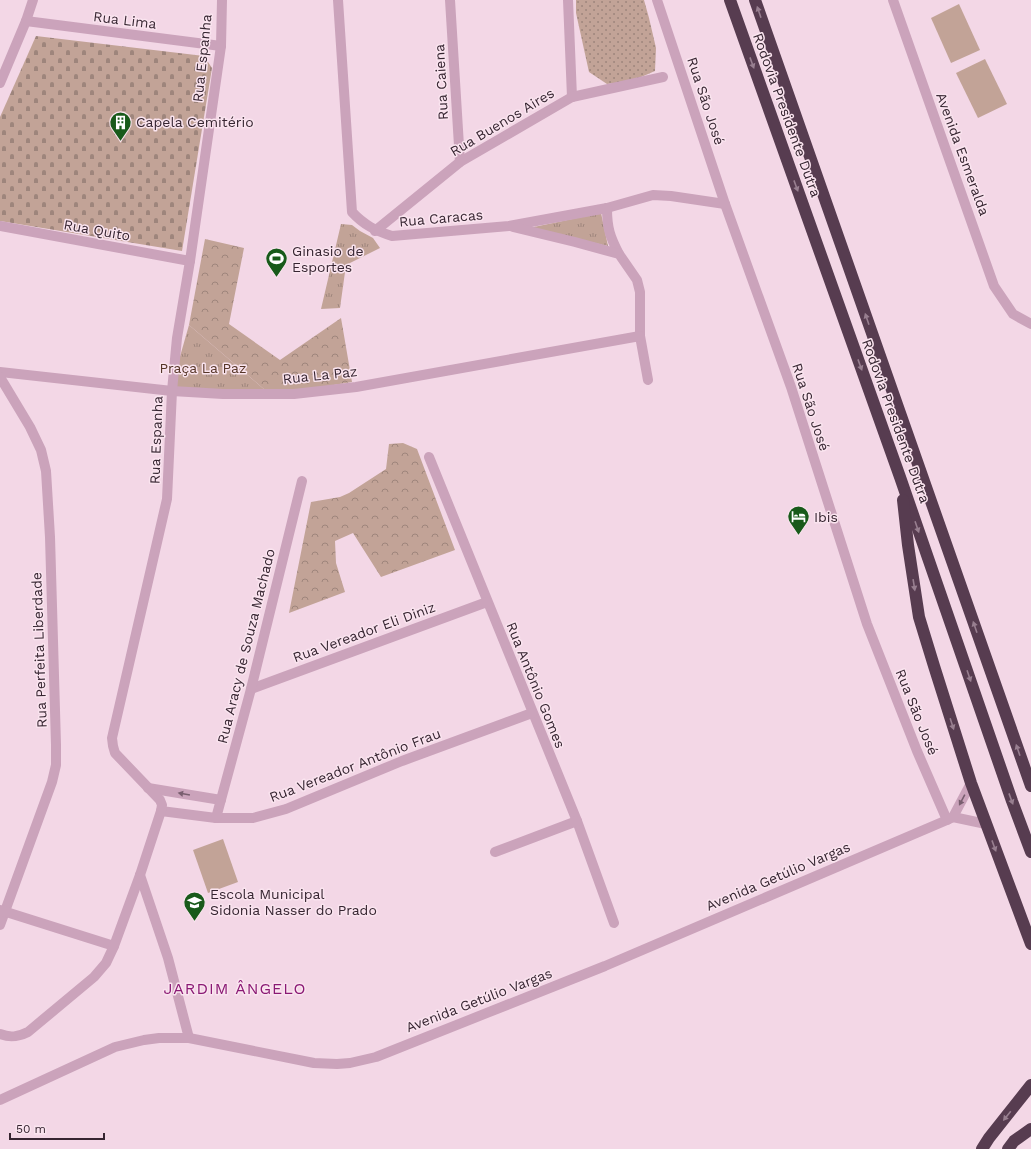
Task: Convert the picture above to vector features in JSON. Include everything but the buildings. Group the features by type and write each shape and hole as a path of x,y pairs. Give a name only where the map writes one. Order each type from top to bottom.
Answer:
{"highway":[{"name":"Rodovia Presidente Dutra","path":"730,0 900,477 1031,852"},
{"name":"Rodovia Presidente Dutra","path":"754,0 1031,786"},
{"path":"900,477 908,545 919,617 971,783 1031,944"},
{"path":"982,1149 1031,1085"},
{"path":"1008,1149 1014,1141 1031,1129"}],"street":[{"path":"0,83 26,21 32,0"},
{"name":"Rua Espanha","path":"161,811 162,805 160,800 115,753 112,738 168,499 172,391 177,338 190,261 220,46 222,0"},
{"name":"Rua Caracas","path":"338,0 352,212 361,221 375,231 392,236 510,226 607,208 653,195 671,196 725,204"},
{"name":"Rua Caiena","path":"450,0 460,162"},
{"path":"568,0 572,97"},
{"name":"Rua São José","path":"657,0 725,204 791,387 867,624 917,751 950,818"},
{"name":"Avenida Esmeralda","path":"893,0 994,286 1013,314 1031,324"},
{"name":"Rua Lima","path":"26,21 220,46"},
{"name":"Rua Buenos Aires","path":"375,231 460,162 572,97 663,77"},
{"path":"607,208 607,224 610,235 619,254 637,280 640,292 640,336 648,380"},
{"name":"Rua Quito","path":"0,226 190,261"},
{"path":"510,226 619,254"},
{"name":"Rua La Paz","path":"0,372 172,391 223,394 294,394 363,385 640,336"},
{"name":"Rua Perfeita Liberdade","path":"0,377 30,427 41,450 46,470 50,537 56,745 56,765 52,782 2,911 0,925"},
{"name":"Rua Antônio Gomes","path":"429,457 577,821 614,923"},
{"name":"Rua Aracy de Souza Machado","path":"216,818 251,689 302,481"},
{"name":"Rua Vereador Eli Diniz","path":"251,689 487,602"},
{"name":"Rua Vereador Antônio Frau","path":"161,811 216,818 253,818 286,809 402,761 532,713"},
{"path":"971,783 950,818 986,824"},
{"path":"148,788 221,800"},
{"path":"0,1034 16,1037 28,1032 94,977 106,963 114,946 140,875 161,811"},
{"name":"Avenida Getúlio Vargas","path":"0,1100 115,1047 144,1040 189,1038 314,1064 337,1064 363,1060 605,966 950,818"},
{"path":"495,852 577,821"},
{"path":"140,875 168,958 189,1038"},
{"path":"2,911 114,946"}],"green space":[{"path":"576,0 644,0 656,48 655,71 632,81 607,84 589,72 576,13"},
{"path":"959,4 980,50 951,63 931,18"},
{"path":"36,36 204,56 212,68 182,251 0,221 0,117"},
{"path":"985,59 1007,104 978,118 956,73"},
{"path":"601,213 608,246 529,228"},
{"path":"341,224 352,225 373,238 380,248 346,265 340,308 321,309"},
{"path":"205,239 244,248 229,324 280,360 341,318 352,382 291,392 265,390 189,325"},
{"name":"Praça La Paz","path":"189,325 265,390 176,393 179,360"},
{"path":"403,443 417,449 455,550 381,577 353,533 335,541 336,563 345,592 289,613 311,502 340,497 349,493 386,469 389,444"},
{"path":"223,839 238,882 208,893 193,850"}],"place":[{"name":"Capela Cemitério","path":"120,142"},
{"name":"Ginasio de Esportes","path":"276,278"},
{"name":"Ibis","path":"799,536"},
{"name":"Escola Municipal Sidonia Nasser do Prado","path":"195,922"}],"district":[{"name":"JARDIM ÂNGELO","path":"235,988"}]}
